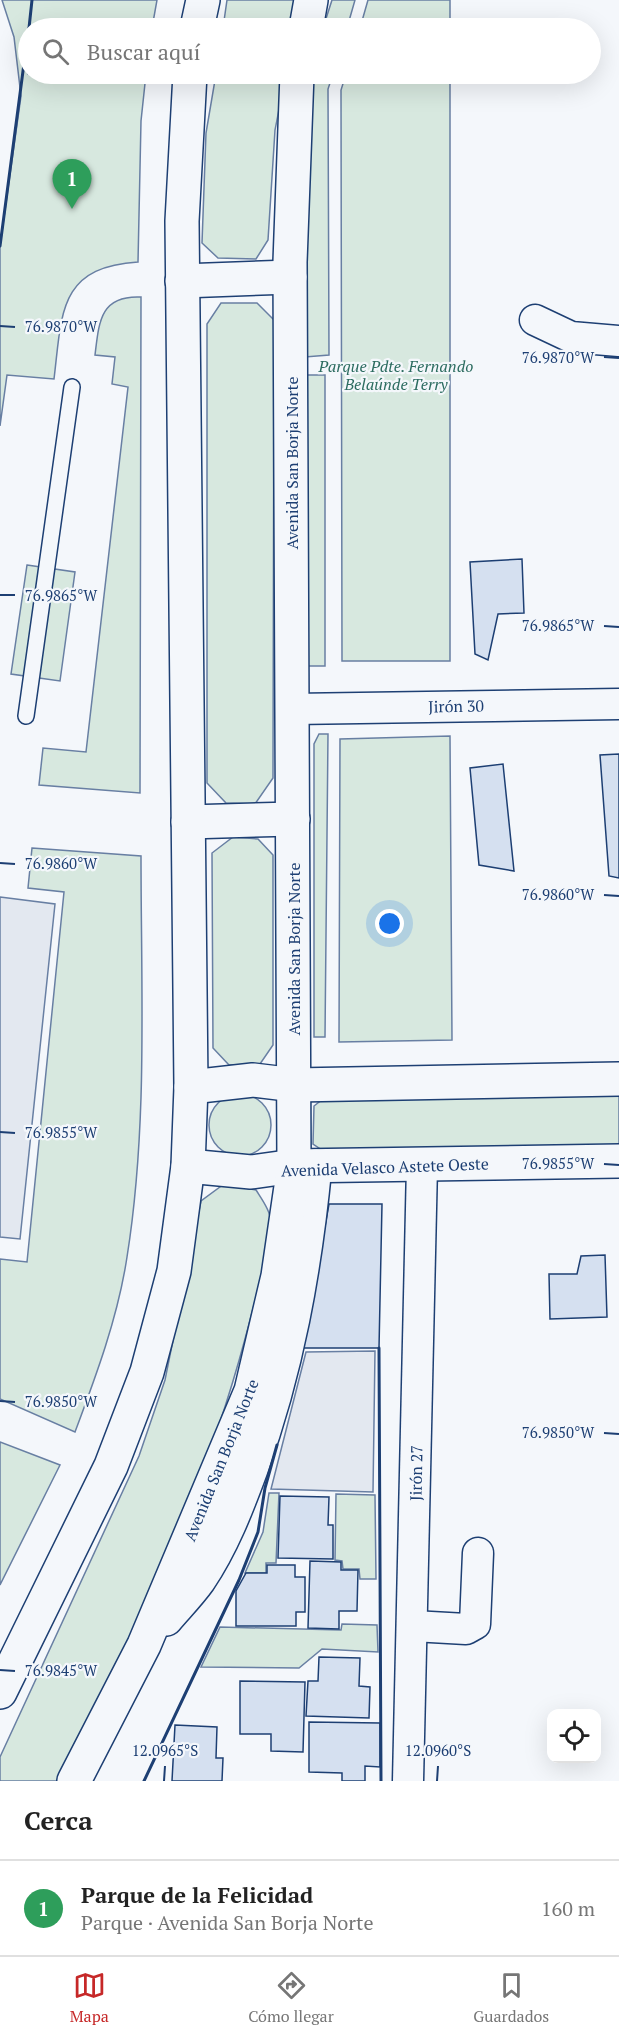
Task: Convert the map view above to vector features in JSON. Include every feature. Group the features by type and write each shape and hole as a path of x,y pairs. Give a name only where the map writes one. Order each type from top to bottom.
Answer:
{"main road":[{"path":"198,18 203,0"},
{"path":"308,18 311,0"},
{"path":"0,1692 8,1666 111,1466 147,1372 174,1272 188,1166 191,1087 182,221 189,84"},
{"name":"Avenida San Borja Norte","path":"74,1781 144,1645 251,1391 304,1166 295,1085 292,709 290,277 297,84"},
{"path":"182,281 290,277"},
{"path":"188,822 293,819"},
{"path":"191,1087 253,1080 295,1085 619,1079"},
{"name":"Avenida Velasco Astete Oeste","path":"188,1166 251,1172 304,1166 619,1161"}],"street":[{"path":"535,320 571,337 619,341"},
{"name":"Jirón 30","path":"292,709 619,704"},
{"name":"Jirón 27","path":"408,1781 422,1165"},
{"path":"413,1626 466,1629 475,1624 478,1553"}],"lane":[{"path":"26,716 72,387"}],"green space":[{"path":"2,0 157,0 154,18 18,18 18,71 14,37"},
{"path":"227,0 301,0 297,18 224,18"},
{"path":"332,0 355,0 350,18 326,18"},
{"path":"368,0 450,0 450,18 363,18"},
{"path":"20,84 145,84 141,121 138,262 112,266 92,273 78,284 69,298 63,315 54,379 7,375 0,426 0,246 21,96"},
{"path":"214,84 284,84 275,130 268,240 256,259 218,258 202,243 206,133"},
{"path":"309,84 330,84 329,355 305,357"},
{"name":"Parque Pdte. Fernando Belaúnde Terry","path":"343,84 450,84 450,661 342,661 341,90"},
{"path":"141,297 140,793 39,785 43,748 86,752 128,387 112,384 115,357 95,355 96,343 104,313 109,306 127,298"},
{"path":"221,303 257,303 274,320 273,778 255,804 226,803 207,783 207,324"},
{"path":"307,375 325,375 325,666 307,666"},
{"path":"27,565 75,572 60,681 11,674"},
{"path":"319,734 328,734 325,1037 314,1037 314,744"},
{"path":"450,736 452,1040 339,1042 340,739"},
{"path":"233,837 258,839 273,855 273,1045 260,1064 229,1065 213,1048 212,853"},
{"path":"32,848 141,856 142,1057 134,1207 118,1302 75,1432 0,1399 0,1259 27,1262 64,892 28,888"},
{"path":"619,1093 619,1146 322,1150 313,1144 314,1106 323,1099"},
{"path":"240,1094 252,1096 262,1103 269,1113 271,1125 269,1137 262,1147 252,1154 240,1156 228,1154 218,1147 211,1137 209,1125 211,1113 218,1103 228,1096"},
{"path":"224,1184 256,1190 270,1215 269,1232 245,1339 210,1453 189,1509 117,1674 65,1781 0,1781 0,1757 139,1456 165,1380 201,1201"},
{"path":"0,1442 60,1465 0,1585"},
{"path":"269,1493 279,1493 276,1563 266,1563 266,1573 245,1573 263,1532"},
{"path":"336,1494 375,1495 376,1579 360,1579 359,1569 343,1569 342,1561 335,1560"},
{"path":"342,1624 377,1625 378,1652 322,1649 299,1668 201,1667 220,1627 341,1630"}],"shaded area":[{"path":"0,897 55,904 20,1239 0,1237"},
{"path":"375,1351 373,1492 271,1489 306,1352"}],"building":[{"path":"522,559 524,613 498,614 488,660 475,654 470,562"},
{"path":"619,754 619,878 609,876 600,755"},
{"path":"503,764 514,871 479,865 470,768"},
{"path":"329,1204 382,1204 379,1348 303,1348"},
{"path":"605,1255 607,1317 550,1319 549,1274 577,1274 581,1256"},
{"path":"280,1496 329,1497 328,1525 333,1525 333,1559 278,1558"},
{"path":"310,1561 341,1562 341,1570 358,1570 357,1611 339,1611 339,1629 308,1628"},
{"path":"267,1565 295,1565 295,1577 305,1577 305,1612 296,1612 296,1626 236,1626 236,1591 246,1573 267,1573"},
{"path":"319,1657 360,1658 359,1686 370,1687 369,1718 306,1716 308,1681 318,1681"},
{"path":"240,1681 305,1682 303,1752 271,1751 271,1734 240,1734"},
{"path":"309,1722 380,1723 380,1767 365,1766 365,1781 342,1781 342,1773 309,1772"},
{"path":"175,1725 217,1727 216,1758 223,1758 222,1781 172,1781"}],"wall":[{"path":"30,18 32,0"},
{"path":"0,246 21,84"},
{"path":"379,1348 381,1781"},
{"path":"144,1781 239,1580 258,1532 265,1488 277,1445"}],"place":[{"name":"Parque de la Felicidad","path":"72,209"}]}
